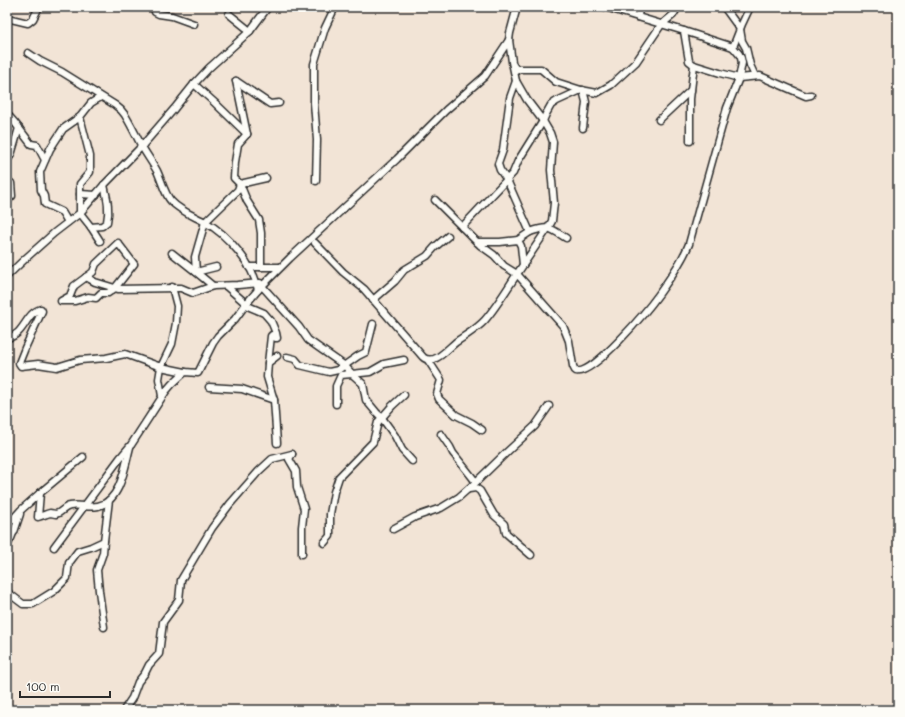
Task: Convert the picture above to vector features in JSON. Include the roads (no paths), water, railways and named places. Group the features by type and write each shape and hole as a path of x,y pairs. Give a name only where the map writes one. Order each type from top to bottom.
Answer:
{"street":[{"path":"7,18 28,24 33,19 39,7"},
{"path":"154,7 155,12 159,14 172,16 194,24"},
{"path":"7,276 42,243 80,213 104,185 142,146 194,84 209,68 250,31 268,7"},
{"path":"316,181 317,140 314,103 314,64 325,28 335,7"},
{"path":"428,360 438,357 475,330 485,320 552,221 554,203 551,170 553,142 543,121 527,100 516,81 512,62 509,40 517,7"},
{"path":"435,200 477,242 494,255 504,266 517,274 563,326 569,341 572,365 575,370 580,371 593,365 616,344 658,295 689,244 727,108 739,78 741,60 739,54 733,47 605,7"},
{"path":"638,17 640,7"},
{"path":"512,62 516,69 541,69 556,82 597,93 611,85 636,62 662,25 674,16 678,7"},
{"path":"724,7 740,29 742,41 746,48 750,65 755,76"},
{"path":"733,47 750,7"},
{"path":"229,14 250,31"},
{"path":"684,31 689,61 694,65 739,78 760,76 806,96 811,95"},
{"path":"7,338 13,336 19,331 26,324 33,313 41,309 42,311 19,363 21,366 39,364 57,367 80,360 110,358 125,354 161,367 198,373 215,339 235,319 261,285 397,160 446,110 485,76 509,40"},
{"path":"28,53 62,72 124,113 153,163 171,201 178,207 206,222 239,251 261,285 299,327 308,340 345,366 363,384 366,400 382,418 402,450 412,461"},
{"path":"690,141 691,90 694,65"},
{"path":"247,134 236,81 270,104 279,103"},
{"path":"516,81 510,98 502,150 498,164 507,180 530,232"},
{"path":"194,84 247,134"},
{"path":"462,227 513,173 518,161 551,106 557,101 582,90"},
{"path":"582,90 586,102 583,128"},
{"path":"660,120 691,90"},
{"path":"68,222 62,212 44,204 44,196 41,190 40,172 50,150 63,129 80,117 91,103 100,97"},
{"path":"7,114 30,144 37,145 45,160"},
{"path":"80,117 90,156 90,172 80,184 80,213 92,227 100,241"},
{"path":"7,160 11,155 19,128"},
{"path":"247,134 238,144 234,178 240,184 246,201 259,220 261,233 261,267"},
{"path":"240,184 266,178"},
{"path":"7,181 11,183 12,196 7,201"},
{"path":"196,272 195,257 206,222 238,190 240,184"},
{"path":"92,227 102,226 107,222 109,209 104,185"},
{"path":"80,194 96,195"},
{"path":"477,242 518,240 530,232 548,228 566,238"},
{"path":"373,300 395,281 404,270 426,256 434,247 448,236"},
{"path":"518,240 521,246 523,265"},
{"path":"118,243 134,264 115,288 108,293 101,294 96,298 88,297 61,301 70,296 74,286 86,277 93,272 96,264 118,243"},
{"path":"315,243 343,272 364,289 423,357 428,360 441,380 437,394 439,399 456,415 482,430"},
{"path":"172,253 213,286"},
{"path":"196,272 216,267"},
{"path":"249,267 280,267"},
{"path":"86,277 95,282 115,288 172,287 181,288 193,293 213,286 261,285"},
{"path":"226,286 246,304 264,313 276,333 277,338 272,335 270,337 267,377 274,400 277,443"},
{"path":"162,396 159,379 161,367 172,344 176,323 177,306 172,287"},
{"path":"287,357 295,359 300,365 329,372 338,370 366,352 374,324"},
{"path":"268,363 277,356"},
{"path":"336,404 336,386 341,376 370,372 384,364 404,360"},
{"path":"54,547 131,445 162,396 185,372"},
{"path":"210,387 242,389 274,400"},
{"path":"324,543 330,536 330,514 334,492 339,477 373,442 378,422 404,395"},
{"path":"393,529 415,517 441,508 459,497 535,426 549,406"},
{"path":"441,434 453,453 476,482"},
{"path":"40,493 38,517 50,513 57,513 70,506 98,506 109,500 116,493 131,445"},
{"path":"124,710 132,698 138,682 149,665 159,654 163,622 179,600 181,580 212,528 230,504 263,467 272,459 292,454 289,459 296,471 297,487 304,509 302,554"},
{"path":"7,521 12,520 40,493 83,457"},
{"path":"468,489 476,488 480,490 494,515 504,524 506,533 531,555"},
{"path":"104,626 97,570 102,553 109,500"},
{"path":"7,543 10,541 14,532 21,510"},
{"path":"7,592 23,604 33,604 54,591 67,578 68,563 78,551 104,541"}]}
